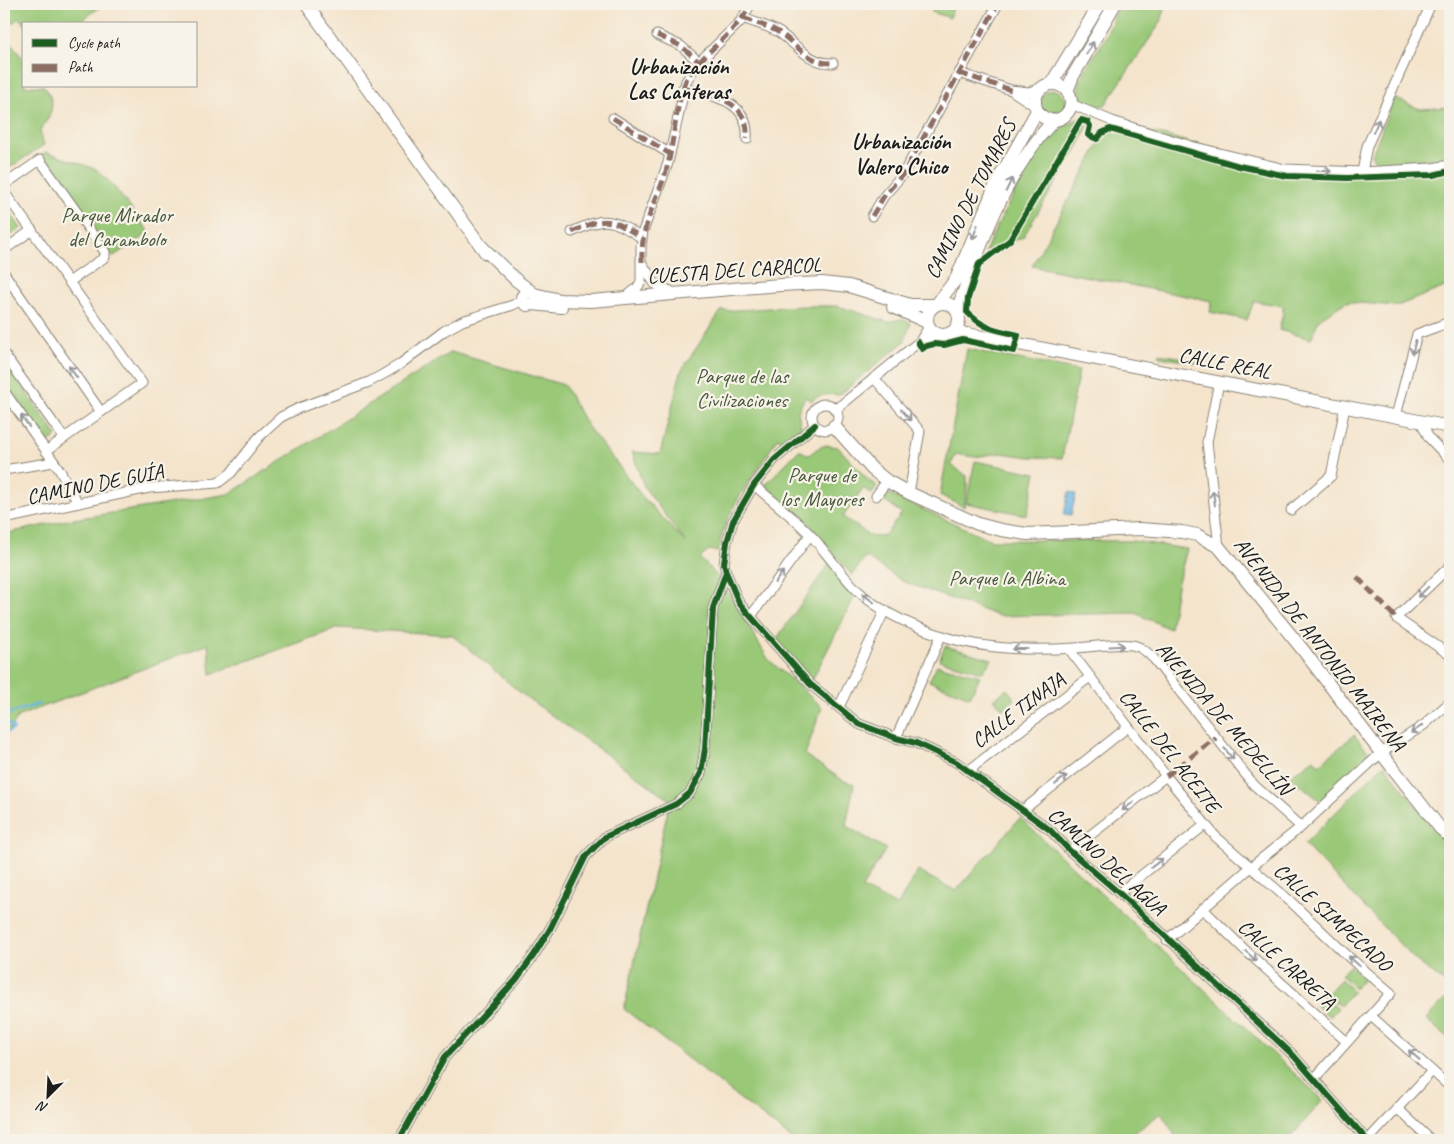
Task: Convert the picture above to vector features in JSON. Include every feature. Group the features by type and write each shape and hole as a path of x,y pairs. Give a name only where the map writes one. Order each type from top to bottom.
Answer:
{"main road":[{"name":"CUESTA DEL CARACOL","path":"306,4 481,246 529,298 582,309 802,290 835,292 851,294 892,306 928,324"},
{"path":"1046,86 1062,87 1067,91 1071,104 1063,118 1053,121 1043,118 1036,108 1036,96 1046,86 1100,4"},
{"path":"1067,91 1073,76 1115,4"},
{"name":"CAMINO DE TOMARES","path":"936,304 956,279 996,184 1036,108"},
{"name":"CAMINO DE TOMARES","path":"958,314 991,221 1012,177 1040,134 1053,121"},
{"name":"CUESTA DEL CARACOL","path":"529,298 591,301 822,283 849,286 910,305 936,304"},
{"path":"947,303 958,314 958,327 946,334 934,333 928,324 928,313 936,304 947,303"},
{"name":"CALLE REAL","path":"958,314 992,339"},
{"name":"CALLE REAL","path":"946,334 967,334 1450,427"},
{"name":"AVENIDA DE ANTONIO MAIRENA","path":"834,426 872,469 887,481 978,524 1027,534 1140,529 1197,534 1219,547 1304,650 1381,753 1440,828 1450,837"}],"street":[{"path":"624,298 638,288 641,282 642,238 650,210 663,179 686,81 699,62 736,27 751,4"},
{"path":"872,216 884,196 903,174 998,4"},
{"path":"1362,172 1367,146 1431,4"},
{"path":"743,18 780,33 813,60 833,63"},
{"path":"657,35 681,46 699,62"},
{"path":"959,72 1011,90 1029,92 1046,86"},
{"path":"683,88 724,100 731,104 746,121 747,139"},
{"path":"1011,90 1036,108"},
{"path":"1071,104 1112,122 1191,146 1285,169 1362,172 1432,168 1450,165"},
{"path":"613,118 670,154"},
{"path":"4,185 40,160 105,252 105,256 69,282"},
{"path":"4,192 142,383 46,451"},
{"path":"572,232 598,221 609,221 620,224 642,238"},
{"path":"4,250 32,230"},
{"path":"642,262 656,284 675,293"},
{"path":"4,273 100,412"},
{"name":"CAMINO DE GUÍA","path":"4,520 149,488 218,484 231,473 260,437 282,417 299,408 376,378 405,361 453,325 529,298"},
{"path":"1396,416 1417,334 1450,322"},
{"path":"835,410 920,340 928,324"},
{"path":"920,340 946,334"},
{"path":"4,354 64,438"},
{"path":"874,378 920,431 909,493"},
{"path":"1219,382 1207,442 1219,547"},
{"path":"4,391 54,462 78,503"},
{"path":"826,405 835,410 837,419 834,426 824,430 814,425 812,414 816,408 826,405"},
{"path":"1291,510 1331,476 1345,406"},
{"path":"1421,422 1429,438 1450,460"},
{"name":"CAMINO DEL AGUA","path":"814,425 774,460 754,485 733,521 727,542 724,564 739,603 810,684 859,724 924,747 956,762 1050,830 1070,851 1119,893 1167,940 1293,1055 1368,1140"},
{"path":"4,470 54,462"},
{"path":"876,496 887,481"},
{"name":"AVENIDA DE MEDELLÍN","path":"754,485 810,535 858,590 885,610 915,626 941,636 978,645 1006,648 1069,649 1132,645 1144,650 1154,659 1254,785 1301,828"},
{"path":"751,616 810,535"},
{"path":"1450,566 1396,618 1450,655"},
{"path":"399,1140 445,1057 516,980 534,956 550,929 586,856 605,836 676,804 690,793 701,773 705,749 713,608 726,572"},
{"path":"839,707 885,610"},
{"path":"896,738 941,636"},
{"name":"CALLE DEL ACEITE","path":"1069,649 1205,825 1215,836 1252,867"},
{"name":"CALLE TINAJA","path":"968,770 1090,677"},
{"path":"1167,940 1252,867 1301,828 1381,753 1424,724 1450,702"},
{"path":"1023,810 1128,727"},
{"path":"1070,851 1166,776"},
{"path":"1119,893 1205,825"},
{"name":"CALLE SIMPECADO","path":"1252,867 1351,959 1391,993 1371,1016"},
{"name":"CALLE CARRETA","path":"1204,910 1246,951 1347,1042"},
{"path":"1314,1079 1371,1016 1450,1087"},
{"path":"1368,1140 1432,1071"},
{"path":"1398,1109 1431,1140"}],"green space":[{"path":"4,4 104,4 80,22 22,22 19,18 4,29"},
{"path":"935,4 954,4 950,18 932,12"},
{"path":"1119,4 1166,4 1161,22 1105,105 1096,106 1082,99 1078,92 1079,83 1088,64 1104,40"},
{"path":"4,33 22,57 22,88 45,88 52,104 50,114 40,131 44,145 6,170 4,168"},
{"path":"1053,90 1062,94 1066,103 1062,112 1053,116 1044,112 1040,103 1044,94"},
{"path":"1394,98 1420,109 1450,107 1450,157 1380,163 1374,160 1372,155"},
{"path":"1078,119 1088,125 1080,143 1023,237 985,252 1002,216 1035,156 1061,128"},
{"path":"1112,121 1285,169 1329,171 1450,165 1450,285 1397,306 1346,302 1319,319 1311,339 1279,330 1283,306 1254,301 1247,320 1210,312 1212,301 1032,266"},
{"name":"Parque Mirador del Carambolo","path":"46,152 96,169 111,183 150,233 112,257 41,155"},
{"path":"4,205 21,228 4,240"},
{"name":"Parque de las Civilizaciones","path":"838,306 888,322 901,319 911,323 904,342 839,395 824,395 811,401 805,397 798,411 801,427 784,442 777,438 734,507 721,536 718,552 710,550 700,558 722,581 768,659 822,707 805,755 844,781 854,784 846,826 886,849 862,888 897,906 918,871 956,891 1020,818 1323,1100 1288,1140 1178,1140 1161,1113 1125,1140 793,1140 624,1009 670,800 522,694 452,635 339,628 211,674 208,644 19,716 4,738 4,534 68,520 229,494 451,352 564,385 588,427 643,497 686,543 644,487 632,452 660,454 681,371 721,311"},
{"path":"967,349 1079,371 1062,458 1030,457 1001,453 974,457 956,454 951,465 967,476 964,507 940,495"},
{"path":"1159,354 1197,360 1196,363 1159,357"},
{"path":"4,361 57,436 47,443 4,383"},
{"name":"Parque la Albina","path":"826,445 838,447 868,480 877,486 872,494 863,488 843,517 872,537 885,535 902,513 879,498 885,492 991,540 1133,541 1187,549 1177,586 1170,629 1135,613 999,616 904,582 866,557 852,575 807,522 765,485 799,450 809,455"},
{"path":"975,461 1036,473 1027,515 966,503"},
{"path":"831,561 858,590 810,684 773,644"},
{"path":"945,646 992,659 983,672 939,660"},
{"path":"937,665 980,676 970,697 929,681"},
{"path":"1007,689 1015,699 1003,709 994,699"},
{"path":"1354,735 1372,756 1320,801 1290,776 1314,759 1319,765"},
{"path":"1384,764 1433,828 1450,844 1450,987 1414,959 1304,844"},
{"path":"1350,965 1364,979 1355,988 1341,975"},
{"path":"1341,979 1353,991 1340,1006 1327,994"},
{"path":"1450,994 1450,1040 1426,1019"},
{"path":"1324,995 1338,1008 1330,1017 1315,1005"}],"water":[{"path":"1069,492 1076,494 1071,515 1064,514"}],"waterway":[{"path":"4,715 39,704"},
{"path":"4,720 14,729 4,734"}],"marked path":[{"path":"642,262 644,235 668,164 685,83 704,57 738,24 751,4"},
{"path":"872,216 884,196 903,174 998,4"},
{"path":"743,18 767,26 780,33 818,61 833,63"},
{"path":"657,35 681,46 699,62"},
{"path":"959,73 1011,90"},
{"path":"683,88 717,97 736,108 746,126 747,139"},
{"path":"613,118 670,154"},
{"path":"572,232 593,223 608,222 623,226 642,238"},
{"path":"1357,577 1396,618"},
{"path":"1166,776 1216,738"}],"cycle path":[{"path":"918,342 922,349 934,344 944,345 963,340 1014,351 1018,335 985,326 973,318 967,312 968,298 979,264 1010,240 1081,120 1088,122 1090,126 1088,135 1097,139 1102,133 1110,129 1239,166 1287,176 1347,178 1433,175 1450,171"},
{"path":"815,425 774,460 754,485 733,521 727,542 724,564 739,603 810,684 859,724 896,738 916,743 956,762 1050,830 1070,851 1119,893 1293,1055 1367,1140"},
{"path":"399,1140 445,1057 516,980 534,955 550,929 586,856 605,837 676,804 690,793 701,773 705,749 713,608 726,572"}],"district":[{"name":"Urbanización Las Canteras","path":"679,80"},
{"name":"Urbanización Valero Chico","path":"901,154"}],"park label":[{"name":"Parque de los Mayores","path":"822,487"}]}
